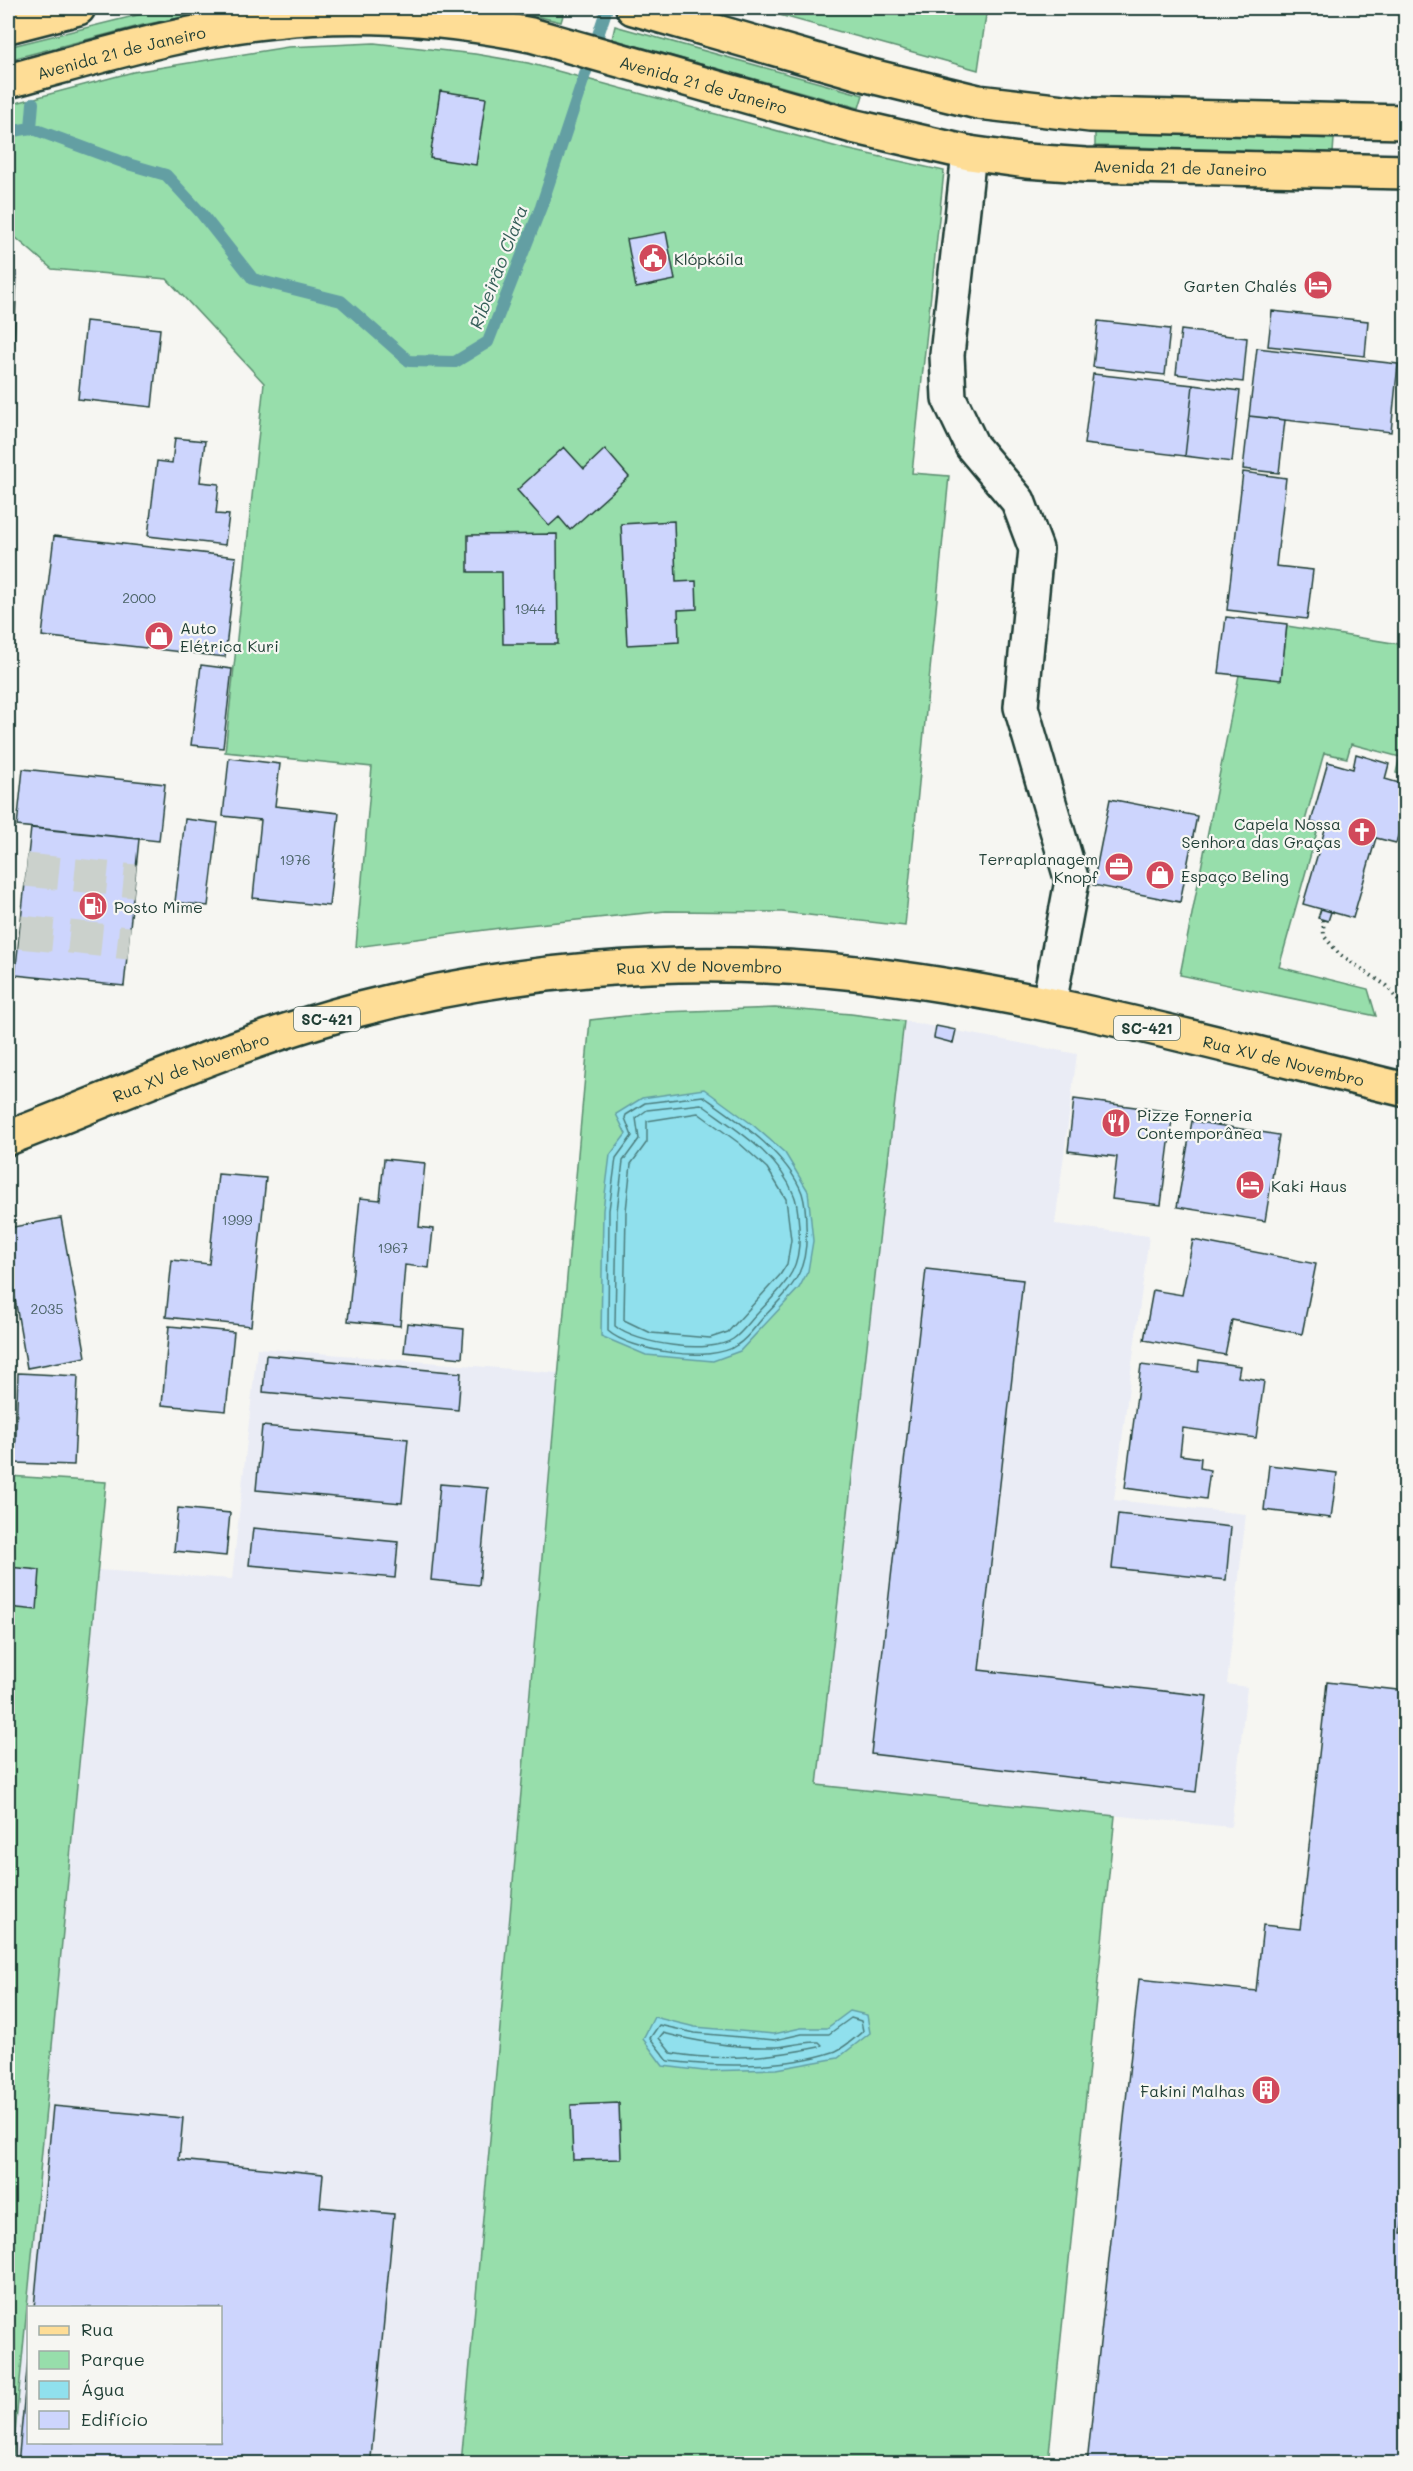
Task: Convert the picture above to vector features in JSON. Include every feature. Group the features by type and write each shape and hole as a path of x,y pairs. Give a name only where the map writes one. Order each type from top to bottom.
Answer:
{"main road":[{"path":"8,27 78,8"},
{"path":"633,8 867,75 978,102 1031,110 1090,114 1406,122"},
{"name":"Avenida 21 de Janeiro","path":"8,81 273,14 430,19 478,25 561,44 852,126 969,153 1026,161 1086,165 1406,172"},
{"path":"969,153 978,102"},
{"name":"Rua XV de Novembro","path":"8,1138 231,1051 361,1009 433,994 573,972 663,964 755,965 826,970 886,977 1049,1004 1406,1090"}],"lane":[{"path":"969,153 946,355 949,398 972,446 1018,501 1036,549 1021,707 1072,881 1049,1004"}],"path":[{"path":"1323,920 1324,936 1339,954 1387,986 1406,1011"}],"shaded area":[{"path":"904,1021 1077,1054 1055,1224 1149,1236 1114,1500 1246,1514 1227,1684 1247,1687 1231,1827 817,1786"},
{"path":"257,1348 558,1373 461,2463 12,2464 27,2308 27,2444 222,2444 222,2306 27,2306 98,1570 232,1579"}],"green space":[{"path":"166,8 231,8 143,25 8,60 8,47"},
{"path":"502,8 550,8 564,12 561,22"},
{"path":"754,8 987,8 978,70"},
{"path":"615,26 863,95 859,108 612,39"},
{"path":"374,43 475,54 528,63 841,148 944,171 912,473 949,476 905,926 782,912 666,911 508,927 356,947 372,767 225,752 264,383 167,279 52,269 8,231 8,105 133,72 288,47"},
{"path":"1095,132 1334,139 1333,153 1095,146"},
{"path":"1287,626 1405,645 1405,776 1396,773 1400,757 1351,744 1347,758 1324,753 1303,828 1317,832 1279,967 1368,989 1376,1016 1180,975 1239,675 1281,679"},
{"path":"775,1008 904,1021 817,1785 1115,1816 1048,2463 461,2464 590,1020 662,1012"},
{"path":"8,1476 106,1482 12,2464 8,2463"}],"water":[{"path":"704,1089 753,1125 785,1153 808,1191 813,1241 808,1271 799,1288 740,1351 713,1361 646,1355 601,1336 603,1210 610,1155 626,1134 616,1114 642,1098"},
{"path":"850,2011 867,2015 870,2033 838,2058 777,2069 704,2071 663,2066 643,2039 654,2017 695,2027 774,2034 801,2028 827,2028"}],"building":[{"path":"440,91 486,98 476,165 430,158"},
{"path":"666,232 675,280 636,288 627,239"},
{"path":"8,272 17,272 14,348 8,348"},
{"path":"1272,311 1368,321 1365,356 1268,346"},
{"path":"86,321 160,329 152,407 78,399"},
{"path":"1098,321 1170,329 1165,375 1093,367"},
{"path":"1181,330 1247,338 1243,382 1176,374"},
{"path":"1257,348 1398,364 1391,432 1249,416"},
{"path":"1093,374 1193,385 1185,456 1084,444"},
{"path":"1193,385 1240,391 1232,462 1185,456"},
{"path":"1249,416 1285,420 1279,473 1243,469"},
{"path":"175,438 205,441 200,482 219,484 216,514 229,515 225,545 148,536 157,461 172,463"},
{"path":"564,447 584,469 605,449 629,477 570,530 559,517 549,526 517,490"},
{"path":"1243,472 1286,478 1276,566 1313,570 1307,619 1227,610"},
{"path":"674,521 676,582 696,581 697,609 678,610 679,642 627,645 621,524"},
{"path":"557,534 558,644 503,644 502,572 468,572 468,535"},
{"path":"54,536 236,557 225,657 42,636"},
{"path":"1226,617 1287,624 1281,680 1219,673"},
{"path":"201,665 232,669 223,748 191,745"},
{"name":"Capela Nossa Senhora das Graças","path":"1356,754 1389,764 1385,779 1406,785 1406,809 1396,843 1376,838 1353,918 1303,904 1326,826 1311,822 1328,762 1353,769"},
{"path":"229,758 280,764 275,806 339,813 329,906 253,898 261,820 223,816"},
{"path":"23,769 165,784 159,841 17,826"},
{"path":"1110,799 1197,816 1180,902 1093,885"},
{"path":"185,819 218,823 208,906 175,902"},
{"path":"31,828 139,839 124,986 15,975"},
{"path":"1321,909 1331,912 1328,921 1318,918"},
{"path":"936,1026 956,1030 953,1043 934,1038"},
{"path":"1074,1099 1173,1112 1161,1205 1112,1199 1117,1157 1068,1151"},
{"path":"1192,1121 1279,1135 1265,1221 1177,1207"},
{"path":"384,1159 425,1163 419,1227 433,1229 429,1268 405,1265 400,1326 348,1321 360,1198 380,1200"},
{"path":"218,1174 266,1178 251,1326 166,1317 172,1260 209,1264"},
{"path":"61,1218 86,1357 27,1368 8,1259 8,1228"},
{"path":"1193,1240 1316,1264 1302,1334 1232,1320 1225,1355 1144,1340 1153,1290 1182,1295"},
{"path":"926,1269 1023,1280 979,1670 1207,1696 1196,1792 871,1754"},
{"path":"407,1323 464,1329 462,1358 404,1352"},
{"path":"169,1326 234,1332 226,1411 162,1405"},
{"path":"266,1355 461,1373 458,1410 263,1392"},
{"path":"1199,1360 1240,1366 1238,1377 1264,1381 1256,1438 1183,1428 1180,1455 1201,1458 1200,1468 1210,1470 1206,1499 1125,1488 1141,1365 1198,1372"},
{"path":"18,1373 78,1376 74,1465 15,1463"},
{"path":"262,1426 408,1439 402,1503 256,1490"},
{"path":"1269,1465 1337,1473 1331,1518 1264,1510"},
{"path":"440,1484 488,1488 479,1585 431,1580"},
{"path":"178,1508 230,1513 226,1556 174,1551"},
{"path":"1118,1514 1231,1527 1226,1580 1112,1568"},
{"path":"253,1528 398,1542 395,1578 249,1565"},
{"path":"8,1567 40,1570 37,1610 8,1607"},
{"name":"Fakini Malhas","path":"1327,1682 1406,1691 1406,2189 1401,2233 1406,2233 1406,2464 1087,2464 1139,1979 1256,1991 1263,1925 1300,1929"},
{"path":"619,2103 621,2159 573,2160 571,2105"},
{"path":"53,2106 183,2118 179,2160 323,2174 320,2207 394,2214 371,2458 408,2461 407,2464 18,2464 27,2370 27,2444 222,2444 222,2306 34,2306"}],"waterway":[{"name":"Ribeirão Clara","path":"8,132 31,128 128,164 166,175 201,213 253,279 341,301 409,361 455,362 488,342 541,207 607,8"},
{"path":"31,128 33,103"}],"tunnel":[{"path":"26,870 135,881"},
{"path":"20,932 129,943"}],"place":[{"name":"Klópkóila","path":"653,258"},
{"name":"Garten Chalés","path":"1318,285"},
{"name":"Auto Elétrica Kuri","path":"159,636"},
{"name":"Capela Nossa Senhora das Graças","path":"1362,832"},
{"name":"Terraplanagem Knopf","path":"1119,867"},
{"name":"Espaço Beling","path":"1160,875"},
{"name":"Posto Mime","path":"93,906"},
{"name":"Pizze Forneria Contemporânea","path":"1116,1123"},
{"name":"Kaki Haus","path":"1250,1185"},
{"name":"Fakini Malhas","path":"1266,2090"}]}
